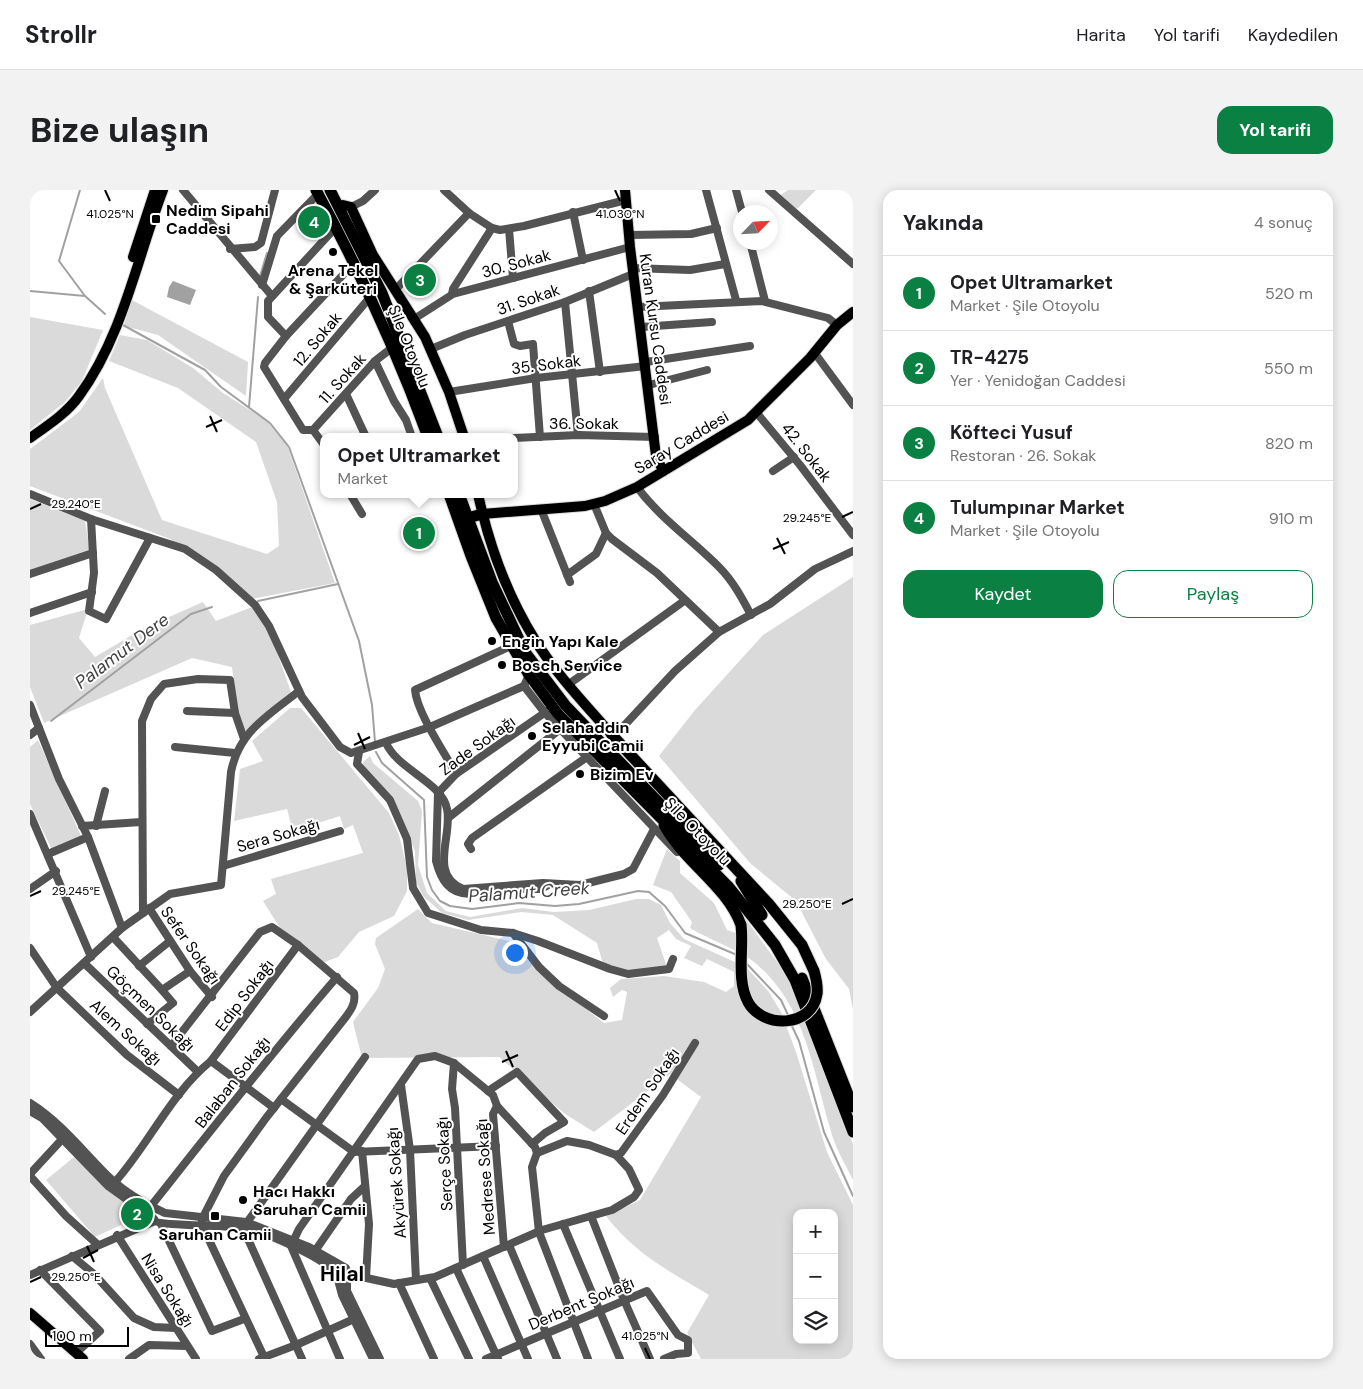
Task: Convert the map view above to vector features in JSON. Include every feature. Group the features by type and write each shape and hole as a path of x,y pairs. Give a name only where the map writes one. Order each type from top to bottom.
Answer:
{"highway":[{"name":"Şile Otoyolu","path":"330,190 436,433"},
{"path":"336,190 347,206 376,295"},
{"name":"Şile Otoyolu","path":"313,193 336,227 354,262 376,295 393,347 426,433"},
{"name":"Şile Otoyolu","path":"450,498 496,618 549,710 657,813 728,886 775,945 795,980 853,1132"},
{"name":"Şile Otoyolu","path":"460,498 492,582 525,652 566,706 700,844 762,915 802,979 853,1107"},
{"path":"468,518 482,514"},
{"path":"612,735 727,858 802,945 814,971 817,988 816,998 804,1015 795,1020 784,1021 759,1013 749,1002 743,989 741,925 730,904 674,843 657,813"},
{"path":"727,858 762,915"}],"main road":[{"path":"106,346 108,330 155,190"},
{"path":"30,438 64,413 79,396 114,332 163,190"},
{"name":"Kuran Kursu Caddesi","path":"625,195 656,456 663,471"},
{"path":"347,206 373,255 431,349 449,392 463,433"},
{"name":"Saray Caddesi","path":"482,514 594,504 637,486 748,420 814,352 837,325 853,312"},
{"path":"479,498 492,549 519,612 535,641 612,735"},
{"path":"30,1313 79,1357"}],"street":[{"path":"183,190 230,249 272,296"},
{"path":"230,249 255,247 261,243 275,190"},
{"path":"347,206 363,201 375,190"},
{"path":"444,190 469,213 492,228 509,229 573,212 625,195"},
{"path":"706,190 736,300"},
{"path":"736,190 740,205"},
{"path":"769,190 853,264"},
{"path":"262,285 277,236 313,193"},
{"path":"573,212 583,260"},
{"path":"395,290 469,213"},
{"path":"286,336 268,317 268,301 336,227"},
{"path":"452,294 453,289 492,228"},
{"path":"629,236 691,234 717,228"},
{"path":"509,229 513,278"},
{"name":"30. Sokak","path":"414,319 452,294 630,247"},
{"path":"752,250 766,301"},
{"path":"320,440 313,430 303,430 264,367 286,336 354,262"},
{"path":"633,271 690,270 726,264"},
{"name":"31. Sokak","path":"431,349 465,335 564,302 633,271"},
{"path":"589,291 600,372"},
{"name":"12. Sokak","path":"284,399 376,295"},
{"path":"638,307 736,300 766,301 828,318 837,325"},
{"path":"564,302 578,435"},
{"path":"508,321 514,344 520,346 533,344 540,437"},
{"path":"641,327 712,322"},
{"name":"35. Sokak","path":"449,392 536,378 600,372 750,346"},
{"name":"11. Sokak","path":"313,430 375,361 393,347"},
{"path":"814,352 853,405"},
{"path":"375,361 394,401 406,420 411,433"},
{"path":"649,385 707,370"},
{"path":"346,394 364,433"},
{"name":"42. Sokak","path":"756,412 794,457 853,535"},
{"name":"36. Sokak","path":"518,438 578,435 654,437"},
{"path":"773,471 794,457"},
{"path":"637,486 670,524 718,566 738,592 751,615"},
{"path":"30,494 92,519 185,549 216,570 255,605 268,626 299,691 340,747 351,753 359,752 430,727 524,686 529,675"},
{"path":"352,498 362,514"},
{"path":"594,504 606,533 657,573 684,601 719,632"},
{"path":"541,510 569,578 596,554 606,533"},
{"path":"92,519 92,592 89,611 106,618 150,538"},
{"path":"612,735 636,714 675,670 719,632 770,604 815,569 853,550"},
{"path":"30,574 93,553"},
{"path":"30,613 92,592"},
{"path":"569,684 684,601"},
{"path":"456,774 430,727 416,697 415,690 511,646"},
{"path":"146,910 140,822 142,721 151,699 164,684 198,679 230,680 235,713 244,739"},
{"path":"524,686 549,710"},
{"path":"30,1012 122,928 170,894 221,885 231,772 235,753 255,727 299,691"},
{"path":"30,705 59,780 88,836 122,928"},
{"name":"Zade Sokağı","path":"549,710 456,774 438,793 436,861 443,880 460,894 514,888 541,889 550,884"},
{"path":"187,711 235,713"},
{"path":"448,818 564,725 587,757 677,852"},
{"path":"30,735 39,728"},
{"path":"386,743 405,768 438,793 448,809 443,854 447,872 456,886 474,890 516,885 580,885 624,874 633,868 654,829"},
{"path":"175,747 235,753"},
{"path":"359,752 357,764 361,771 376,782 390,800 400,821 407,839 413,888 428,913 481,930 513,933 628,974 669,968 673,959"},
{"path":"471,849 468,844 472,838 587,757"},
{"path":"611,783 624,781"},
{"path":"96,826 105,791"},
{"path":"30,814 92,957"},
{"path":"82,826 140,822"},
{"name":"Sera Sokağı","path":"223,866 340,831"},
{"path":"48,854 88,836"},
{"path":"31,887 56,871"},
{"name":"Sefer Sokağı","path":"146,910 190,971 212,997"},
{"path":"171,1046 212,997 260,932 272,927 298,945 354,993 353,1006 224,1176 202,1222 262,1358 354,1319"},
{"path":"513,933 539,967 559,986 604,1016"},
{"path":"112,937 173,1003 147,1024"},
{"path":"139,966 170,941"},
{"name":"Edip Sokağı","path":"115,1182 179,1095 198,1072 212,1061 298,945"},
{"name":"Alem Sokağı","path":"30,948 57,988 127,1055 179,1095"},
{"name":"Göçmen Sokağı","path":"84,963 198,1072"},
{"path":"162,990 190,971"},
{"name":"Balaban Sokağı","path":"151,1206 246,1088 270,1054 337,977"},
{"name":"Erdem Sokağı","path":"537,1154 567,1141 589,1145 616,1155 621,1153 637,1133 695,1043"},
{"path":"340,1359 327,1332 292,1243 299,1229 358,1152 418,1059 435,1056 454,1063 493,1095 497,1106 532,1144 537,1154 532,1167 539,1232 588,1359"},
{"path":"245,1225 365,1057"},
{"path":"212,1061 274,1108"},
{"name":"Serçe Sokağı","path":"454,1063 452,1088 457,1148 460,1266"},
{"path":"488,1091 517,1072 564,1122 545,1132 532,1144"},
{"name":"Akyürek Sokağı","path":"401,1085 410,1150 416,1280"},
{"path":"281,1099 358,1152 496,1146"},
{"path":"30,1104 46,1113 108,1186 158,1222"},
{"name":"Medrese Sokağı","path":"497,1106 493,1114 506,1246 557,1359"},
{"path":"30,1111 65,1136 115,1182 164,1213"},
{"path":"65,1136 30,1175 66,1216 97,1244"},
{"path":"358,1152 369,1224 366,1278"},
{"path":"336,1275 338,1268 346,1273 394,1284 430,1278 539,1232 612,1210 634,1197 639,1190 630,1169 616,1155"},
{"path":"315,1251 351,1199 364,1187"},
{"path":"202,1222 164,1213 156,1213 158,1222 212,1331 244,1318"},
{"path":"591,1216 624,1300 650,1359"},
{"path":"30,1275 117,1235 158,1222 202,1222 245,1225 315,1251 346,1273"},
{"path":"563,1224 620,1359"},
{"path":"245,1225 302,1359"},
{"name":"Nisa Sokağı","path":"117,1235 196,1359"},
{"path":"292,1243 330,1267 336,1275 339,1287 373,1359"},
{"path":"72,1256 94,1274 134,1318 154,1326 176,1328"},
{"path":"483,1256 528,1359"},
{"path":"460,1266 497,1357"},
{"path":"40,1270 100,1331 79,1357"},
{"path":"346,1273 345,1286 380,1359"},
{"path":"430,1278 468,1359"},
{"path":"399,1283 434,1359"},
{"name":"Derbent Sokağı","path":"486,1359 497,1357 522,1343 647,1290 678,1335 688,1340 688,1353 676,1354 664,1359"},
{"path":"30,1344 41,1359"},
{"path":"129,1359 149,1345 187,1346"}],"shaded area":[{"path":"788,190 816,190 797,209 779,196"},
{"path":"173,281 196,290 190,305 167,297 169,287"},
{"path":"130,299 248,362 246,396 158,335 124,326"},
{"path":"30,317 103,330 82,381 65,402 30,430"},
{"path":"120,335 147,340 193,368 223,393 267,421 286,442 335,583 251,599 170,539 30,486 30,449 79,412 103,378 105,388 162,520 267,554 279,546 277,502 256,442 178,388 109,361"},
{"path":"30,499 85,521 90,551 30,571"},
{"path":"853,577 853,1010 849,989 826,959 796,901 750,863 659,756 695,710 763,635"},
{"path":"203,602 216,621 252,607 266,621 292,695 287,704 241,734 232,667 192,658 44,723 30,687 30,625 88,609 79,638 95,657 144,628"},
{"path":"290,708 301,708 389,813 399,835 407,868 407,891 394,916 359,932 338,957 320,964 280,928 263,901 276,894 271,879 363,853 353,825 344,829 340,816 293,831 287,809 234,821 240,769 263,761 252,741"},
{"path":"38,740 82,838 52,850 30,804 30,747"},
{"path":"370,756 373,763 418,801 422,811 418,865 427,893 446,911 470,917 522,908 554,912 589,910 636,899 649,899 661,905 670,923 684,939 746,967 769,992 781,1012 796,1052 827,1152 853,1205 853,1359 701,1359 687,1333 709,1295 653,1261 629,1241 606,1216 640,1200 701,1097 670,1074 594,1132 565,1114 499,1057 362,1058 353,1022 378,988 385,969 375,944 376,938 418,909 432,923 513,942 553,983 604,1023 622,1020 627,992 622,990 613,997 610,988 621,979 664,976 704,982 726,992 734,986 734,972 707,959 702,966 684,958 691,946 676,939 669,930 657,938 667,967 629,972 603,964 597,943 553,915 521,912 468,920 442,913 423,896 416,882 415,851 389,793 363,768 363,762"},
{"path":"667,849 680,861 680,873 714,903 727,930 748,937 746,923 737,907 785,973 805,1019 853,1144 853,1180 834,1141 806,1042 786,999 772,979 754,962 690,928 692,922 671,892 653,885"},
{"path":"74,1157 145,1214 95,1237 46,1180"}],"waterway":[{"path":"80,190 59,261 85,296 105,314"},
{"path":"260,276 267,253"},
{"name":"Palamut Dere","path":"30,291 85,296"},
{"path":"249,407 258,297"},
{"name":"Palamut Creek","path":"123,325 205,370 221,387 270,423 289,447 359,641 372,705 375,742"},
{"name":"Palamut Dere","path":"258,601 338,584"},
{"name":"Palamut Dere","path":"51,721 191,614 212,607"},
{"name":"Palamut Creek","path":"376,752 382,763 424,800 427,877 432,890 440,901 450,906 472,909 519,903 555,906 579,904 638,891 649,892 665,906 685,933 737,955"},
{"name":"Palamut Creek","path":"746,963 781,1000 788,1015"},
{"name":"Palamut Creek","path":"791,1024 799,1041 824,1132 853,1196"}],"place":[{"name":"Nedim Sipahi Caddesi","path":"156,219"},
{"name":"Tulumpınar Market","path":"314,222"},
{"name":"Arena Tekel & Şarküteri","path":"333,252"},
{"name":"Köfteci Yusuf","path":"420,280"},
{"name":"Opet Ultramarket","path":"419,533"},
{"name":"Engin Yapı Kale","path":"492,641"},
{"name":"Bosch Service","path":"502,665"},
{"name":"Selahaddin Eyyubi Camii","path":"532,736"},
{"name":"Bizim Ev","path":"580,774"},
{"name":"Hacı Hakkı Saruhan Camii","path":"243,1200"},
{"name":"TR-4275","path":"137,1214"},
{"name":"Saruhan Camii","path":"215,1216"}],"district":[{"name":"Hilal","path":"342,1274"}]}
